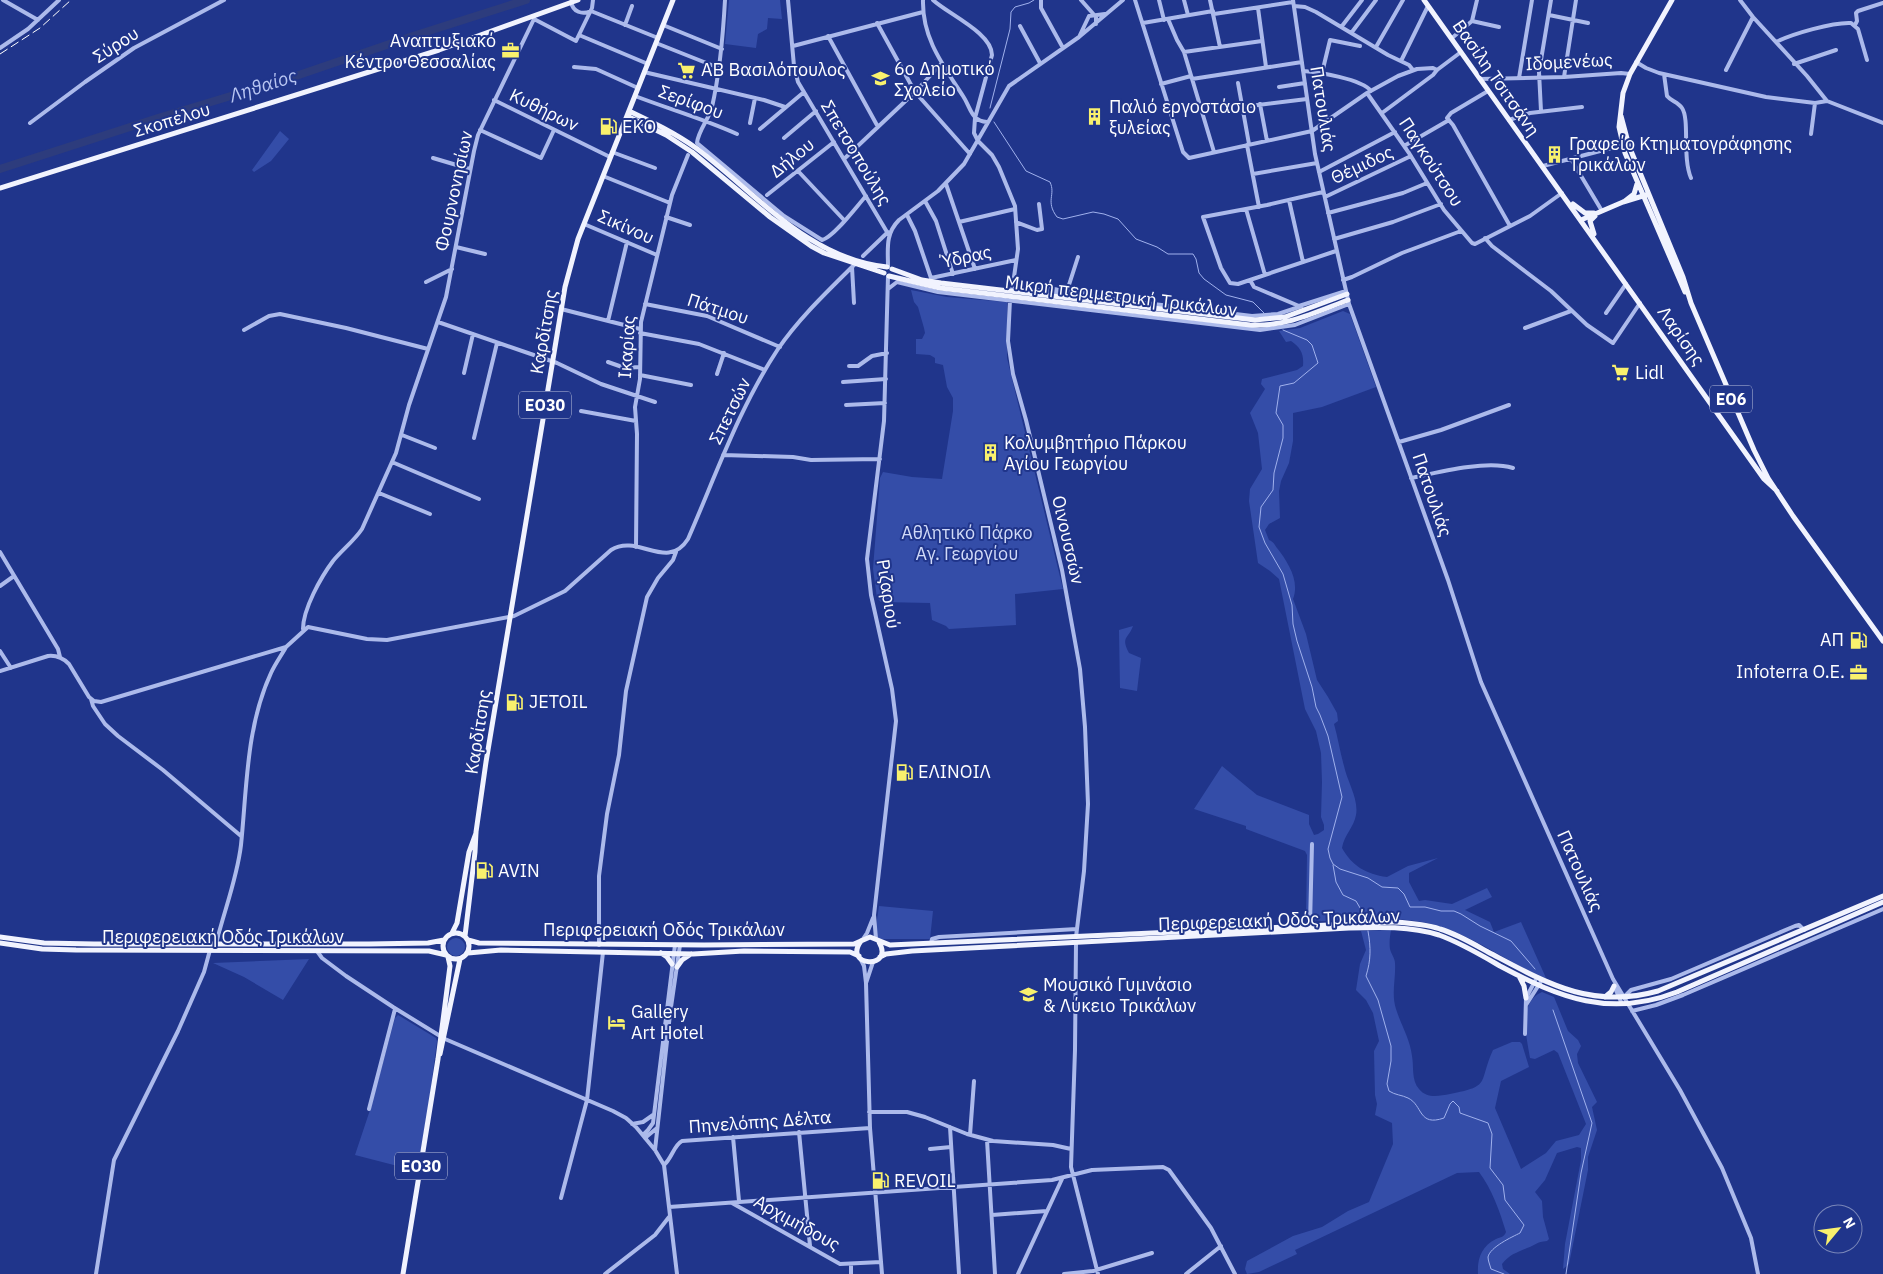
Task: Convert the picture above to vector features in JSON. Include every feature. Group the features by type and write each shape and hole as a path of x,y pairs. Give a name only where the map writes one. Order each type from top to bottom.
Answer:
{"main road":[{"name":"Σκοπέλου","path":"0,188 439,50 533,18 578,0"},
{"name":"Καρδίτσης","path":"466,938 476,832 509,618 561,309 570,268 602,176 673,0"},
{"name":"ΕΟ6","path":"1672,0 1630,74 1623,93 1619,127 1623,144 1637,181 1646,193 1648,207 1678,279 1691,303"},
{"name":"Βασίλη Τσιτσάνη","path":"1428,3 1581,220"},
{"name":"Μικρή περιμετρική Τρικάλων","path":"628,114 692,152 770,217 797,237 824,253 853,265 878,270 887,275 936,288 1256,325 1290,322 1347,297"},
{"name":"Μικρή περιμετρική Τρικάλων","path":"628,114 668,130 695,147 774,213 812,240 850,257 931,282 1013,287 1068,299 1258,320 1285,317 1347,297"},
{"name":"ΕΟ6","path":"1621,116 1628,146 1646,193 1683,277 1691,303 1746,435 1777,491 1883,641"},
{"path":"1631,199 1636,190 1637,181"},
{"path":"1581,220 1646,193"},
{"path":"1564,195 1585,213 1602,211"},
{"path":"1631,199 1641,201 1648,207"},
{"path":"1595,239 1590,221 1591,218 1602,211"},
{"name":"Λαρίσης","path":"1581,220 1764,479 1777,491"},
{"path":"887,275 892,273 889,268"},
{"name":"Καρδίτσης","path":"454,931 459,915 469,852 476,832"},
{"name":"Περιφερειακή Οδός Τρικάλων","path":"880,957 886,954 912,951 1076,940 1381,921 1404,922 1430,926 1461,937 1540,979 1574,992 1604,997 1621,997 1658,991 1883,896"},
{"name":"Περιφερειακή Οδός Τρικάλων","path":"878,940 890,945 1404,928 1430,933 1454,941 1536,985 1560,995 1577,1000 1625,1004 1647,1002 1677,992 1883,903"},
{"path":"444,940 454,931 466,938"},
{"name":"Περιφερειακή Οδός Τρικάλων","path":"0,937 61,944 428,943 444,940"},
{"path":"870,937 878,940 882,948 880,957 868,963 860,958 857,947 862,940 870,937"},
{"name":"Περιφερειακή Οδός Τρικάλων","path":"466,938 479,943 599,945 854,944 862,940"},
{"name":"ΕΟ30","path":"466,938 470,946 468,953"},
{"name":"ΕΟ30","path":"442,1037 450,966 443,946 444,940"},
{"name":"Περιφερειακή Οδός Τρικάλων","path":"0,944 42,949 76,950 429,951 447,956"},
{"name":"Περιφερειακή Οδός Τρικάλων","path":"468,953 501,950 673,954 744,951 830,951 854,953 860,958"},
{"path":"447,956 452,959 460,959 468,953"},
{"path":"660,953 675,966 693,954"},
{"name":"ΕΟ30","path":"403,1274 438,1059 460,959"},
{"path":"1519,976 1523,982 1526,998"},
{"path":"1604,997 1611,992 1614,986"}],"street":[{"path":"0,48 25,31 59,0"},
{"name":"Σύρου","path":"30,123 84,82 134,48 216,2 224,0"},
{"path":"533,18 577,41 591,11 593,0"},
{"path":"725,0 722,50 715,89 707,120 697,139 697,143 784,216 815,237 824,240 866,196"},
{"name":"Σπετσοπούλης","path":"788,0 796,74 804,92 889,232"},
{"path":"923,0 923,12 930,41 941,64 965,99 975,118 987,122"},
{"path":"933,0 973,29 992,48 992,55 975,118 974,133 978,141 992,155 1000,167 1015,209 1018,249 1013,287"},
{"path":"1041,0 1041,8 1063,48"},
{"path":"863,256 906,214 946,184 964,164 1009,86 1079,37 1123,0"},
{"path":"1136,0 1161,84 1184,152 1188,157 1194,158 1312,131 1391,79 1413,70 1430,68 1437,70"},
{"path":"1159,0 1166,19 1184,52 1214,152"},
{"path":"1184,0 1188,15"},
{"path":"1210,0 1220,47"},
{"path":"1342,26 1362,0"},
{"path":"1352,32 1376,0"},
{"path":"1376,47 1403,0"},
{"path":"1452,38 1472,21 1477,0"},
{"path":"1519,78 1532,0"},
{"path":"1541,112 1539,78 1551,0"},
{"path":"1564,77 1576,0"},
{"path":"1740,0 1827,101 1883,123"},
{"path":"6,1 38,20"},
{"path":"572,2 572,6 576,11 591,11 719,68"},
{"path":"1082,2 1097,19 1095,24"},
{"path":"1082,2 1089,24 1095,24"},
{"path":"1143,23 1188,15 1293,3 1310,9 1342,26 1410,66 1413,70"},
{"name":"Πατουλιάς","path":"1293,3 1317,163 1347,297 1484,688 1621,997"},
{"path":"1401,61 1428,3"},
{"path":"1868,60 1855,25 1856,13 1883,3"},
{"path":"625,25 632,6"},
{"path":"1258,8 1266,68"},
{"path":"793,46 923,12"},
{"path":"1079,37 1089,16 1100,16 1108,13"},
{"path":"1548,15 1588,23"},
{"path":"1726,70 1753,17"},
{"name":"Φουρνονησίων","path":"303,629 305,617 322,578 333,562 362,529 392,462 448,292 470,169 480,130 533,18"},
{"path":"1472,21 1499,27"},
{"path":"877,24 915,92 970,154"},
{"path":"1776,42 1789,36 1842,24 1855,25"},
{"path":"663,25 722,50"},
{"path":"1020,26 1040,64"},
{"path":"579,36 648,64"},
{"path":"828,36 878,127"},
{"path":"1322,73 1330,40 1360,46"},
{"path":"1184,52 1262,41"},
{"path":"1794,64 1836,50"},
{"path":"1382,113 1461,52"},
{"path":"1161,84 1191,77 1302,62"},
{"path":"1636,62 1646,68 1664,74 1766,97 1815,103 1827,101"},
{"path":"844,159 915,92 941,64"},
{"path":"574,67 596,69 638,88"},
{"path":"1303,71 1322,73 1366,86 1369,92"},
{"path":"644,72 755,98 785,107"},
{"name":"Ιδομενέως","path":"1480,79 1630,74"},
{"path":"1664,74 1667,96 1679,104 1685,113 1686,160 1691,178"},
{"path":"1238,83 1259,207"},
{"path":"1279,87 1305,83"},
{"path":"1404,146 1448,119 1451,113 1488,90"},
{"path":"760,129 804,92"},
{"name":"Παγκούτσου","path":"1369,92 1427,183 1461,231 1474,244 1485,238"},
{"name":"Σερίφου","path":"635,96 707,120 737,134"},
{"path":"750,123 755,98"},
{"path":"1242,106 1307,99"},
{"name":"Κυθήρων","path":"494,100 554,130 611,155 655,168"},
{"path":"1810,134 1815,103"},
{"path":"1260,104 1266,141"},
{"path":"1509,120 1526,114 1582,107"},
{"path":"784,138 816,112"},
{"path":"1448,119 1510,226"},
{"path":"480,130 542,158 554,130"},
{"path":"1319,172 1395,132"},
{"name":"Δήλου","path":"767,195 834,142"},
{"path":"1543,166 1623,144"},
{"name":"Ικαρίας","path":"636,547 636,396 640,375 640,331 666,217 678,176 688,155"},
{"name":"Θέμιδος","path":"1324,198 1410,156"},
{"path":"433,158 470,169"},
{"path":"1571,159 1602,211"},
{"path":"1253,174 1317,163"},
{"path":"798,171 844,220"},
{"path":"602,176 670,204"},
{"path":"1328,213 1403,193 1427,183"},
{"path":"946,184 975,269"},
{"path":"1323,192 1259,207 1203,217 1226,278 1230,283 1236,284 1250,280 1336,251"},
{"path":"1564,195 1540,210 1485,238 1492,246 1544,285 1587,325 1613,343 1640,303"},
{"path":"1290,200 1303,262"},
{"path":"925,201 936,221 953,274"},
{"path":"1016,222 1041,230 1043,227 1039,204"},
{"path":"1334,239 1393,222 1441,204"},
{"path":"959,222 1015,209"},
{"path":"1246,209 1265,275"},
{"name":"Ύδρας","path":"906,214 915,231 931,278 1016,260"},
{"path":"666,217 690,225"},
{"name":"Σικίνου","path":"584,224 657,255"},
{"path":"1343,280 1402,252 1461,231"},
{"path":"889,232 889,268"},
{"path":"608,321 628,242"},
{"path":"456,247 485,254"},
{"path":"1067,291 1078,257"},
{"path":"853,265 854,303"},
{"name":"Σπετσών","path":"599,945 598,887 603,841 619,755 626,691 647,597 658,578 673,560 676,552 688,539 723,455 765,370 804,315 853,265"},
{"path":"426,282 452,269"},
{"name":"Ριζαριού","path":"862,940 874,915 896,722 892,689 876,619 868,569 868,549 886,403 887,275"},
{"path":"1250,280 1255,288 1293,305 1302,306"},
{"path":"888,289 897,282 934,292 1257,330 1295,325 1347,297"},
{"path":"1606,313 1627,284"},
{"path":"1013,287 1085,293"},
{"path":"1013,287 1248,316 1278,314 1302,306 1347,297"},
{"name":"Οινουσσών","path":"1010,300 1008,341 1013,374 1062,570 1080,669 1085,727 1088,804 1084,872 1076,940 1071,1148 1072,1175 1098,1272"},
{"name":"Πάτμου","path":"645,304 707,316 780,347"},
{"path":"561,309 640,331 686,341 724,353 765,370"},
{"path":"1525,328 1571,311"},
{"path":"244,330 269,316 280,314 346,328 428,349"},
{"path":"438,322 552,362 602,384 655,402"},
{"path":"464,373 473,334"},
{"path":"474,438 497,343"},
{"path":"848,366 858,366 872,356 887,352"},
{"path":"717,374 724,353"},
{"path":"608,362 625,368 639,368"},
{"path":"640,375 691,385"},
{"path":"843,382 886,379"},
{"path":"846,405 886,403"},
{"path":"1399,442 1441,430 1509,405"},
{"path":"581,411 636,421"},
{"path":"402,435 435,448"},
{"path":"723,455 793,457 811,460 880,459"},
{"path":"392,462 479,499"},
{"path":"1411,478 1493,465 1513,468"},
{"path":"379,493 430,514"},
{"path":"91,699 98,702 106,701 200,671 286,647 294,642 303,629 313,627 367,639 387,640 509,618 564,592 614,548 621,545 665,553 676,552"},
{"path":"0,552 58,649 60,657"},
{"path":"0,586 14,576"},
{"path":"216,944 231,896 238,860 251,741 266,683 286,647"},
{"path":"0,651 11,668"},
{"path":"0,671 48,656 60,657 69,664 91,699 93,706 106,724 118,736 175,779 241,836"},
{"path":"1310,925 1312,844"},
{"path":"1632,1011 1656,1006 1883,909"},
{"path":"1865,910 1868,916"},
{"path":"1854,914 1856,921"},
{"name":"Ριζαριού","path":"874,915 878,940"},
{"path":"931,943 934,938 939,936 1077,929"},
{"path":"1819,930 1821,936"},
{"path":"655,1150 675,966 673,954 678,945"},
{"path":"644,1136 652,1126 675,966 680,954 678,945"},
{"path":"96,1274 114,1160 185,1016 208,961 210,950"},
{"path":"317,950 323,959 395,1009 442,1037 618,1113 632,1124 655,1150 664,1165 677,1274"},
{"path":"561,1198 587,1100 604,952"},
{"path":"860,958 864,964 866,983 869,1112 882,1274"},
{"path":"866,983 873,962"},
{"path":"1524,1034 1526,998 1540,979"},
{"name":"Πατουλιάς","path":"1613,979 1614,986 1621,997"},
{"path":"1526,1005 1536,985"},
{"path":"1621,997 1632,1011 1680,1090 1722,1168 1751,1238 1758,1274"},
{"path":"369,1109 395,1009"},
{"path":"970,1135 974,1082"},
{"path":"869,1112 907,1112 987,1140 1071,1148"},
{"path":"632,1124 643,1122 653,1115"},
{"path":"950,1127 959,1274"},
{"path":"644,1136 657,1128"},
{"name":"Πηνελόπης Δέλτα","path":"664,1165 671,1158 680,1141 870,1128"},
{"path":"799,1132 810,1246"},
{"path":"733,1137 739,1201"},
{"path":"987,1140 995,1274"},
{"path":"930,1149 951,1147"},
{"path":"669,1207 1062,1179 1072,1175 1109,1169 1165,1167 1211,1228 1235,1274"},
{"path":"1018,1274 1062,1179"},
{"name":"Αρχιμήδους","path":"730,1202 840,1264 881,1262"},
{"path":"992,1215 1047,1211"},
{"path":"605,1274 655,1235 665,1223 669,1214"},
{"path":"1186,1274 1221,1246"},
{"path":"1064,1274 1098,1272 1152,1253"},
{"path":"851,1264 851,1274"}],"green space":[{"path":"729,0 780,0 782,19 768,18 767,29 758,34 756,48 725,44"},
{"path":"280,131 289,139 271,161 254,172 252,170"},
{"name":"Αθλητικό Πάρκο Αγ. Γεωργίου","path":"911,290 947,297 1007,302 1007,358 1063,589 1015,594 1016,625 949,629 932,620 930,603 881,602 877,598 873,569 880,478 883,472 912,477 942,479 953,411 953,398 947,387 943,365 935,363 935,358 930,355 916,354 916,339 922,339 925,333"},
{"path":"1343,311 1350,314 1376,387 1322,407 1293,413 1293,441 1289,463 1279,491 1280,518 1269,524 1265,530 1269,540 1274,543 1292,572 1295,585 1293,599 1306,634 1317,680 1337,713 1338,721 1334,724 1356,803 1355,819 1342,848 1350,860 1360,868 1373,874 1387,877 1408,866 1438,858 1409,873 1409,882 1419,901 1425,900 1452,904 1487,888 1492,897 1465,910 1490,922 1494,932 1521,922 1546,978 1515,964 1470,939 1439,926 1412,920 1392,919 1312,920 1306,917 1307,855 1305,851 1246,829 1246,826 1194,809 1222,766 1257,795 1309,815 1309,824 1314,835 1324,830 1321,817 1321,753 1316,731 1305,709 1279,579 1258,563 1249,501 1250,489 1262,469 1258,433 1250,413 1265,389 1261,384 1262,379 1297,370 1303,366 1303,358 1297,346 1291,341 1286,342 1279,331 1300,328"},
{"path":"1133,626 1126,638 1125,644 1129,653 1141,658 1137,691 1120,688 1119,630"},
{"path":"879,906 933,911 930,939 879,939 875,933"},
{"path":"1391,930 1390,947 1395,963 1395,1003 1411,1050 1416,1085 1422,1092 1429,1096 1437,1096 1472,1088 1482,1081 1493,1050 1512,1042 1520,1042 1522,1044 1529,1067 1501,1081 1495,1108 1521,1169 1546,1153 1556,1141 1579,1135 1586,1124 1558,1053 1554,1050 1535,1059 1530,1058 1525,1022 1526,1012 1534,997 1542,992 1554,997 1568,1031 1578,1040 1581,1046 1577,1054 1578,1063 1597,1102 1592,1107 1597,1130 1588,1157 1588,1170 1569,1264 1563,1269 1565,1244 1581,1160 1581,1148 1577,1147 1557,1153 1545,1180 1535,1192 1542,1201 1543,1217 1549,1239 1508,1258 1502,1264 1503,1269 1510,1274 1478,1274 1478,1263 1481,1253 1487,1245 1503,1236 1506,1232 1492,1193 1479,1172 1457,1173 1295,1250 1297,1254 1259,1272 1247,1274 1245,1269 1247,1261 1293,1236 1322,1227 1348,1211 1369,1202 1393,1144 1392,1123 1375,1115 1377,1104 1374,1051 1379,1041 1373,1013 1366,1000 1356,990 1360,964 1366,950 1361,931"},
{"path":"452,938 460,938 465,943 463,954 452,956 447,951 447,943"},
{"path":"309,959 283,1000 244,977 213,963"},
{"path":"398,1015 436,1038 437,1041 417,1171 355,1155 370,1110 395,1018"}],"waterway":[{"name":"Ληθαίος","path":"0,169 287,79 526,0"},
{"path":"990,108 1010,29 1011,12 1015,7 1034,0"},
{"path":"994,122 1026,171 1050,182 1052,187 1051,202 1057,217 1063,219 1093,212 1118,219 1136,239 1157,247 1168,254 1193,254 1199,273 1204,279 1226,295 1253,302 1264,313"},
{"path":"1283,330 1307,340 1312,345 1318,363 1294,383 1280,386 1276,413 1283,425 1283,438 1274,473 1273,490 1261,507 1259,527 1265,543 1283,574 1292,605 1293,624 1297,641 1312,687 1316,707 1328,736 1342,797 1328,849 1330,858 1333,864 1340,869 1368,878 1382,887 1398,888 1404,894 1410,907 1454,911 1511,941 1535,969"},
{"path":"1333,865 1336,882 1343,895 1356,901 1366,918"},
{"path":"1368,931 1370,954 1366,976 1378,1000 1391,1046 1391,1061 1387,1084 1389,1091 1413,1101 1422,1114 1430,1120 1444,1118 1453,1101 1459,1107 1460,1113 1488,1123 1492,1134 1490,1168 1503,1185 1505,1200 1524,1225 1520,1233 1497,1246 1488,1257 1491,1269 1504,1274"},
{"path":"1553,1010 1592,1123 1581,1173 1566,1274"}],"railway":[{"path":"0,54 40,28 71,0"}],"place":[{"name":"Αναπτυξιακό Κέντρο Θεσσαλίας","path":"510,51"},
{"name":"ΑΒ Βασιλόπουλος","path":"687,70"},
{"name":"6ο Δημοτικό Σχολείο","path":"880,79"},
{"name":"Παλιό εργοστάσιο ξυλείας","path":"1095,117"},
{"name":"EKO","path":"608,127"},
{"name":"Γραφείο Κτηματογράφησης Τρικάλων","path":"1555,154"},
{"name":"Lidl","path":"1621,373"},
{"name":"Κολυμβητήριο Πάρκου Αγίου Γεωργίου","path":"990,453"},
{"name":"ΑΠ","path":"1858,640"},
{"name":"Infoterra Ο.Ε.","path":"1859,672"},
{"name":"JETOIL","path":"515,702"},
{"name":"ΕΛΙΝΟΙΛ","path":"904,772"},
{"name":"AVIN","path":"484,871"},
{"name":"Μουσικό Γυμνάσιο & Λύκειο Τρικάλων","path":"1029,995"},
{"name":"Gallery Art Hotel","path":"617,1022"},
{"name":"REVOIL","path":"880,1181"}]}
